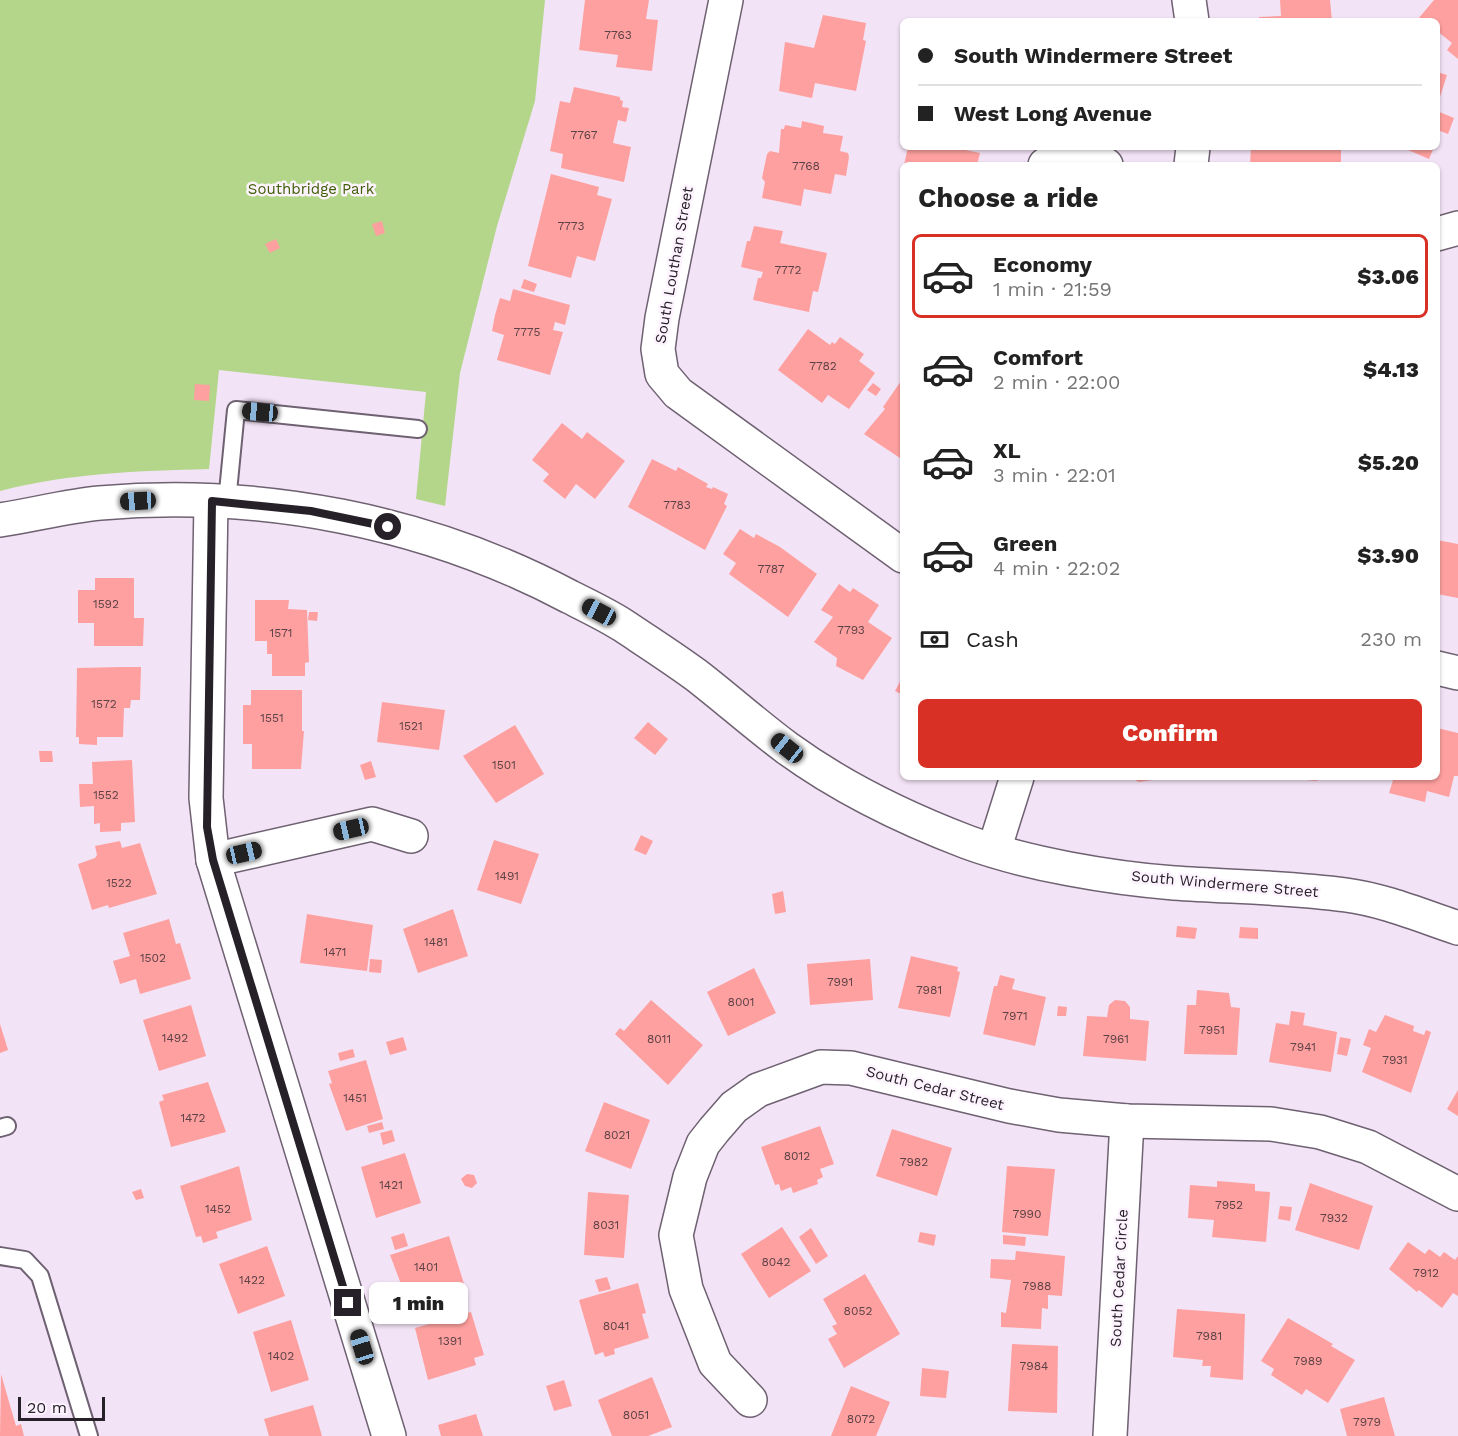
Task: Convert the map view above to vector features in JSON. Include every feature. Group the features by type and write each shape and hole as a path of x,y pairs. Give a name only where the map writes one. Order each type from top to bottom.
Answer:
{"street":[{"name":"South Louthan Street","path":"726,0 662,318 658,349 662,374 678,393 900,554"},
{"path":"1189,0 1192,18"},
{"path":"1051,162 1065,155 1078,154 1093,157 1101,162"},
{"path":"1440,233 1458,228"},
{"name":"South Windermere Street","path":"0,520 96,504 159,500 219,502 311,511 370,522 442,542 539,580 619,622 693,673 787,748 832,778 899,814 994,850 1095,872 1174,883 1234,884 1351,895 1458,928"},
{"path":"219,502 206,798 213,860 389,1436"},
{"path":"1440,669 1458,673"},
{"path":"994,850 1016,780"},
{"path":"213,860 372,824 411,836"},
{"name":"South Cedar Street","path":"750,1400 715,1363 686,1289 676,1235 690,1177 703,1144 734,1107 758,1090 821,1067 851,1068 1009,1107 1059,1115 1127,1121 1270,1124 1320,1132 1368,1147 1458,1194"},
{"name":"South Cedar Circle","path":"1110,1436 1127,1121"}],"lane":[{"path":"219,502 236,410 418,429"},
{"path":"0,1256 25,1260 40,1276 89,1436"}],"green space":[{"name":"Southbridge Park","path":"0,0 545,0 535,101 497,226 460,373 445,506 416,499 426,392 219,370 209,469 130,472 78,477 0,491"}],"building":[{"path":"585,0 649,0 646,19 658,20 652,71 616,67 618,55 579,50"},
{"path":"1280,0 1330,0 1332,18 1259,18 1281,16"},
{"path":"1434,0 1458,0 1458,59 1447,50 1452,43 1440,33 1440,18 1419,18"},
{"path":"823,15 866,23 863,40 866,41 856,91 815,83 812,98 779,91 785,42 814,48"},
{"path":"1440,73 1447,75 1440,97"},
{"path":"574,87 620,97 623,101 622,107 629,108 626,122 618,120 613,143 631,147 624,182 561,168 563,154 550,151 560,101 570,103"},
{"path":"1440,112 1454,118 1448,134 1440,131"},
{"path":"802,121 824,126 823,133 843,136 840,151 848,153 849,157 846,176 835,174 831,194 804,189 801,206 762,198 765,182 762,178 767,154 770,151 779,153 781,129 784,129 785,125 801,128"},
{"path":"907,150 966,150 980,153 978,162 905,162"},
{"path":"1251,150 1341,150 1341,162 1250,162"},
{"path":"1408,150 1433,150 1429,159"},
{"path":"551,174 599,187 597,195 612,199 595,261 577,256 571,278 528,266"},
{"path":"382,221 385,233 376,236 372,224"},
{"path":"754,226 783,231 780,243 827,253 818,292 813,291 809,312 753,300 758,278 761,278 763,272 741,267 747,241 750,241"},
{"path":"276,239 280,248 270,253 265,244"},
{"path":"524,279 537,284 534,292 521,288"},
{"path":"513,289 570,305 565,325 555,322 553,330 563,332 550,375 497,360 504,335 492,331 495,315 500,298 510,301"},
{"path":"808,329 830,345 832,342 835,344 840,337 864,354 859,361 875,373 849,409 828,395 822,403 778,370"},
{"path":"900,382 900,458 864,434 885,409 883,407"},
{"path":"873,383 881,389 876,396 867,390"},
{"path":"195,384 210,385 209,401 194,400"},
{"path":"562,423 582,439 587,432 625,461 595,499 576,484 565,499 543,481 549,474 532,460"},
{"path":"652,459 676,471 678,467 708,484 706,487 712,489 713,487 728,494 724,504 727,506 705,550 628,507"},
{"path":"740,529 754,538 756,534 780,547 817,574 788,617 729,574 736,563 723,554"},
{"path":"1440,541 1458,544 1458,598 1440,595"},
{"path":"95,578 134,578 134,618 144,618 143,646 94,646 94,623 78,623 78,590 95,590"},
{"path":"839,584 850,592 853,588 879,605 868,622 892,638 863,680 836,666 837,658 814,642 833,617 821,610"},
{"path":"255,600 289,600 288,609 307,610 309,662 305,663 305,676 272,676 272,654 267,654 267,641 255,641"},
{"path":"309,612 318,612 317,621 308,620"},
{"path":"141,667 140,700 131,700 130,708 124,708 123,737 97,737 97,745 79,744 79,737 76,737 77,668"},
{"path":"900,682 900,694 895,691"},
{"path":"251,690 302,690 302,731 304,731 301,769 252,769 252,744 243,744 243,705 251,705"},
{"path":"382,702 445,710 439,750 377,742"},
{"path":"648,722 668,739 655,755 634,738"},
{"path":"515,725 544,774 496,803 463,756"},
{"path":"1440,729 1458,733 1458,776 1454,776 1449,797 1427,791 1425,802 1389,793 1393,780 1440,780"},
{"path":"39,751 52,751 53,762 40,762"},
{"path":"132,760 135,822 121,823 121,831 100,832 100,823 94,824 94,806 80,807 79,784 93,784 92,762"},
{"path":"371,761 376,777 365,780 360,765"},
{"path":"641,835 653,841 646,855 634,850"},
{"path":"494,840 539,854 521,904 477,890"},
{"path":"120,841 122,848 140,843 157,894 109,908 108,905 92,910 78,864 95,858 97,855 95,846"},
{"path":"783,891 786,912 775,914 772,894"},
{"path":"453,909 468,956 418,973 403,929"},
{"path":"307,914 373,925 367,971 300,963"},
{"path":"169,919 176,944 180,943 191,979 140,994 136,979 120,984 113,961 130,956 123,933"},
{"path":"1177,926 1197,928 1195,939 1176,937"},
{"path":"1240,927 1258,928 1258,939 1239,938"},
{"path":"911,956 958,967 957,971 960,972 950,1017 898,1008"},
{"path":"370,959 382,960 381,973 369,972"},
{"path":"870,959 873,1000 810,1005 807,964"},
{"path":"754,968 776,1013 728,1036 707,992"},
{"path":"1000,975 1015,979 1012,989 1046,997 1035,1046 983,1034 994,986 997,986"},
{"path":"1197,990 1229,993 1231,1007 1240,1008 1237,1055 1184,1054 1187,1005 1196,1005"},
{"path":"651,1000 703,1045 668,1085 615,1034 620,1028 624,1031"},
{"path":"1115,1000 1125,1001 1130,1007 1130,1019 1149,1021 1146,1061 1083,1056 1087,1016 1107,1017 1109,1005"},
{"path":"191,1005 206,1056 159,1071 143,1020"},
{"path":"1058,1006 1067,1007 1066,1016 1057,1016"},
{"path":"1291,1011 1305,1013 1303,1025 1337,1032 1331,1072 1269,1062 1276,1023 1289,1025"},
{"path":"1385,1015 1414,1026 1413,1031 1424,1035 1426,1030 1431,1032 1411,1093 1362,1072 1371,1048 1363,1045 1369,1029 1376,1032"},
{"path":"0,1024 8,1050 0,1053"},
{"path":"403,1037 407,1050 390,1055 386,1042"},
{"path":"1340,1037 1351,1039 1347,1056 1337,1054"},
{"path":"353,1049 355,1057 340,1061 338,1053"},
{"path":"366,1060 383,1119 346,1131 329,1084 332,1083 328,1071"},
{"path":"208,1082 226,1132 171,1147 159,1102 164,1100 162,1095"},
{"path":"1458,1090 1458,1116 1447,1109"},
{"path":"604,1102 650,1120 631,1169 585,1151"},
{"path":"382,1122 384,1129 369,1133 367,1126"},
{"path":"820,1126 834,1164 820,1169 823,1177 817,1180 818,1184 793,1193 791,1187 781,1191 779,1184 775,1185 761,1147"},
{"path":"892,1129 952,1148 937,1196 876,1176"},
{"path":"392,1130 395,1141 383,1145 380,1133"},
{"path":"405,1153 421,1203 376,1218 361,1167"},
{"path":"239,1166 252,1220 216,1232 218,1238 203,1243 201,1236 196,1237 180,1186"},
{"path":"1007,1166 1055,1169 1048,1236 1002,1232"},
{"path":"467,1174 474,1175 477,1183 472,1188 465,1186 461,1179"},
{"path":"1217,1181 1255,1184 1255,1191 1270,1192 1266,1242 1212,1237 1214,1220 1188,1218 1190,1185 1217,1187"},
{"path":"1310,1183 1373,1206 1359,1250 1295,1230"},
{"path":"141,1189 144,1198 136,1200 132,1192"},
{"path":"588,1192 629,1195 624,1258 584,1255"},
{"path":"1280,1206 1292,1207 1290,1221 1278,1219"},
{"path":"782,1227 811,1271 769,1298 741,1254"},
{"path":"811,1228 828,1256 816,1264 799,1237"},
{"path":"920,1232 936,1235 934,1246 918,1242"},
{"path":"404,1233 408,1246 395,1250 391,1237"},
{"path":"1003,1235 1026,1237 1025,1246 1003,1244"},
{"path":"449,1236 465,1287 409,1305 390,1255"},
{"path":"1408,1242 1425,1254 1429,1249 1440,1257 1444,1252 1455,1260 1458,1256 1458,1296 1453,1293 1442,1308 1419,1290 1417,1292 1389,1269"},
{"path":"267,1246 285,1296 238,1314 219,1264"},
{"path":"1016,1251 1065,1256 1062,1296 1048,1295 1048,1309 1042,1308 1041,1329 1001,1327 1001,1312 1006,1313 1011,1280 990,1278 991,1259 1015,1260"},
{"path":"865,1274 900,1334 844,1368 828,1339 837,1334 832,1326 837,1324 823,1299"},
{"path":"607,1277 611,1289 599,1292 595,1280"},
{"path":"638,1283 646,1313 642,1314 649,1338 614,1349 615,1354 605,1357 603,1352 595,1355 579,1300"},
{"path":"1177,1309 1245,1314 1243,1380 1210,1377 1211,1366 1202,1366 1203,1360 1173,1357"},
{"path":"471,1312 484,1355 474,1358 476,1365 428,1380 415,1328"},
{"path":"1288,1318 1333,1344 1331,1346 1355,1360 1328,1403 1306,1389 1302,1395 1271,1375 1274,1369 1261,1361"},
{"path":"291,1320 309,1380 271,1392 253,1332"},
{"path":"1012,1344 1058,1346 1057,1413 1008,1411"},
{"path":"922,1368 949,1371 946,1398 920,1396"},
{"path":"1,1374 16,1426 21,1424 24,1436 0,1436"},
{"path":"652,1377 672,1427 648,1436 612,1436 598,1400"},
{"path":"564,1380 572,1406 554,1411 546,1386"},
{"path":"851,1386 890,1402 876,1436 831,1436"},
{"path":"1384,1397 1395,1436 1347,1436 1340,1409"},
{"path":"313,1405 322,1436 269,1436 264,1419"},
{"path":"476,1414 483,1436 441,1436 438,1425"}],"route":[{"path":"348,1303 213,860 207,827 212,501 311,511 388,527"}]}
